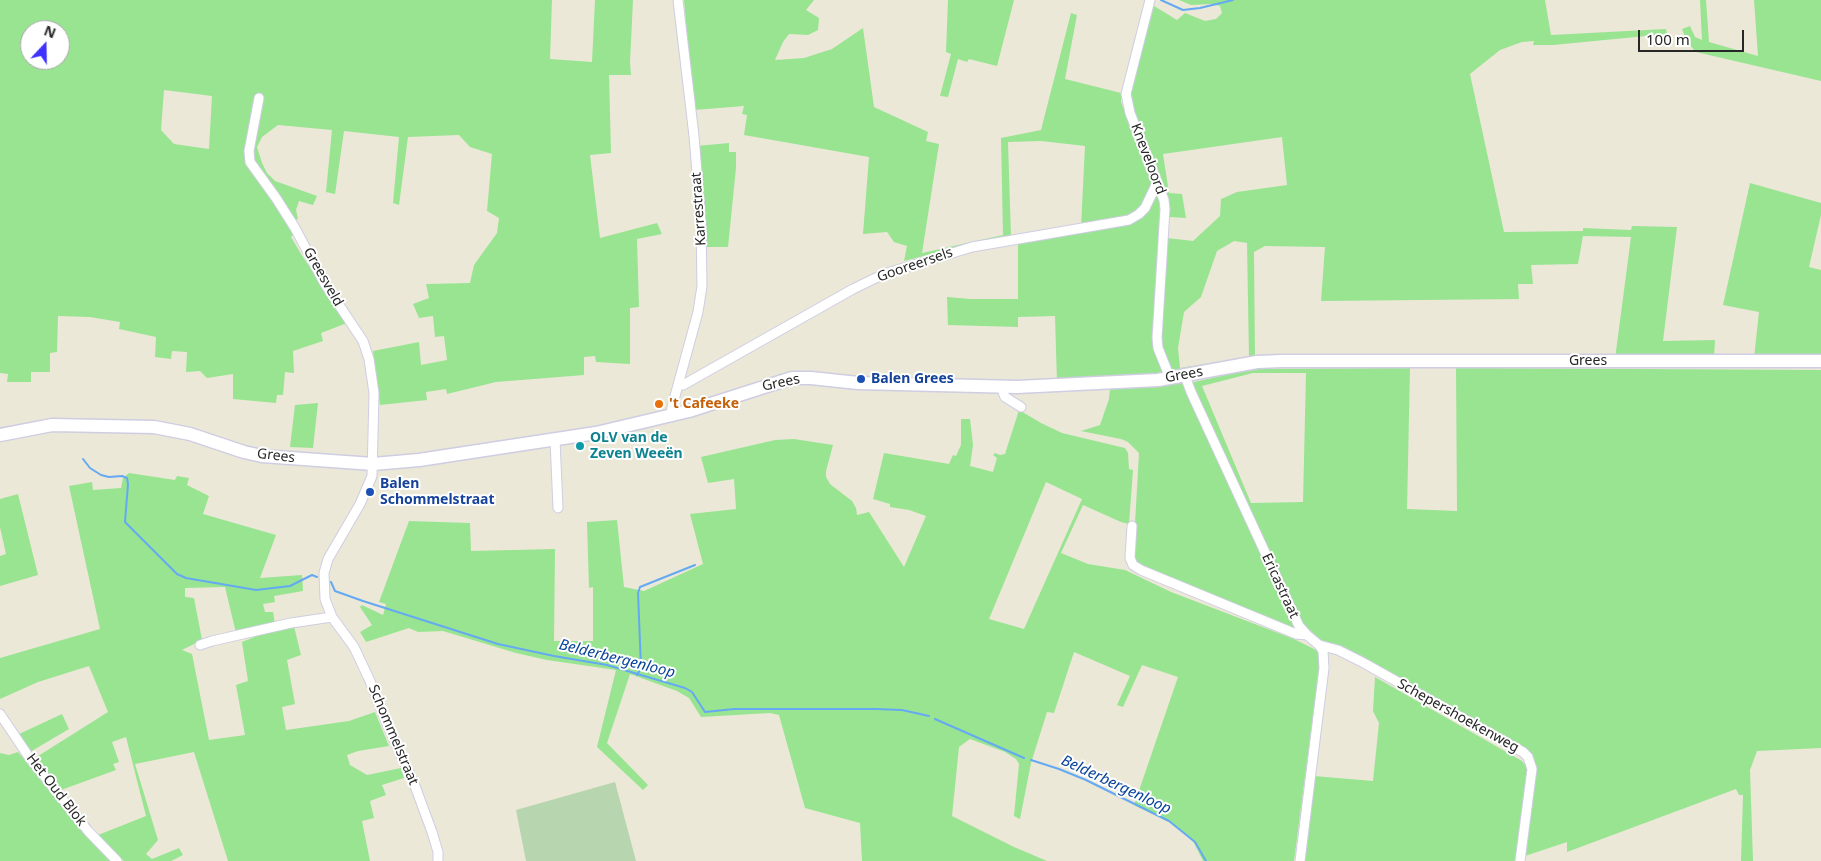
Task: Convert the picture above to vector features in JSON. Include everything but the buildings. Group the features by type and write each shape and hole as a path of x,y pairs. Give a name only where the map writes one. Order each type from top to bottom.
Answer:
{"street":[{"name":"Karrestraat","path":"672,415 672,406 698,312 702,286 701,223 694,136 678,0"},
{"name":"Kneveloord","path":"1150,0 1126,94 1130,113 1164,200 1166,220 1157,338 1158,348 1170,378"},
{"name":"Greesveld","path":"259,98 249,151 250,162 295,228 325,284 359,333 367,350 374,393 373,464"},
{"name":"Gooreersels","path":"678,385 683,385 853,289 884,274 972,247 1129,220 1140,214 1145,208 1157,183"},
{"name":"Grees","path":"0,435 52,424 154,427 190,434 262,456 373,464 419,460 596,433 672,415 792,378 858,383 1003,387 1060,386 1170,378 1257,362 1281,361 1821,361"},
{"name":"Ericastraat","path":"1185,376 1299,626 1307,636 1319,644"},
{"path":"1003,387 1005,397 1021,406"},
{"path":"555,440 558,508"},
{"name":"Schommelstraat","path":"373,464 371,483 328,559 324,573 326,599 332,617 354,647 370,681 432,832 438,852 438,861"},
{"path":"1132,526 1130,558 1133,565 1296,634 1307,636"},
{"path":"200,645 291,623 332,617"},
{"path":"1300,861 1324,668 1323,651 1319,644"},
{"name":"Schepershoekenweg","path":"1319,644 1338,650 1362,662 1523,752 1532,768 1520,861"},
{"name":"Het Oud Blok","path":"0,714 40,772 88,831 117,861"}],"green space":[{"path":"0,0 552,0 550,59 592,62 595,0 633,0 631,75 609,75 611,153 590,155 600,238 657,223 662,234 637,239 639,307 630,308 630,364 596,362 595,356 584,357 584,375 496,382 447,394 446,389 426,392 427,400 380,405 373,351 419,342 421,365 447,360 444,336 435,337 433,316 419,318 413,304 429,298 426,284 470,283 474,265 497,233 499,218 487,211 492,154 470,147 459,135 408,137 399,205 393,203 399,137 344,131 335,194 326,192 332,130 278,125 262,137 257,147 262,163 267,173 275,181 317,196 313,205 299,201 296,210 298,219 290,222 288,226 294,234 291,237 301,254 347,323 321,333 323,341 293,351 294,373 285,372 283,395 277,395 276,403 233,399 233,374 207,378 200,371 186,372 187,352 172,351 171,359 155,357 156,337 119,329 120,322 90,317 58,316 57,352 50,353 50,372 31,372 31,382 7,382 8,374 0,373","holes":["164,90 212,96 209,149 174,144 161,130"]},
{"path":"684,0 814,0 806,10 819,18 818,30 808,35 789,34 775,60 804,58 832,49 863,28 874,107 928,132 926,141 939,144 922,253 1003,235 1001,138 1041,130 1071,13 1077,15 1065,79 1121,93 1121,102 1153,186 1144,207 1128,217 1081,227 1085,146 1041,141 1008,142 1011,237 968,245 904,261 907,246 894,242 887,232 863,234 869,157 744,135 747,115 742,114 744,106 694,110"},
{"path":"948,0 1014,0 997,66 969,59 967,62 958,59 948,97 940,96 951,54 946,52"},
{"path":"1179,0 1545,0 1551,35 1666,29 1667,34 1553,45 1533,45 1534,41 1522,42 1500,50 1470,74 1504,232 1583,231 1583,228 1631,230 1632,226 1677,227 1663,341 1715,340 1714,358 1615,359 1631,237 1583,236 1578,264 1531,265 1533,284 1518,284 1519,299 1321,301 1325,247 1265,246 1254,252 1255,360 1173,374 1159,343 1167,238 1193,241 1220,216 1221,199 1237,192 1287,185 1282,137 1163,154 1169,193 1182,194 1186,218 1170,217 1165,193 1129,96 1154,6 1177,20 1185,13 1205,21 1216,19 1222,13 1220,6 1211,4 1191,5","holes":["1234,241 1247,243 1249,357 1180,368 1178,348 1184,312 1201,297 1217,251"]},
{"path":"1700,0 1706,0 1709,42 1758,56 1754,0 1821,0 1821,81 1696,52 1687,42 1682,29 1690,26 1695,37 1702,40"},
{"path":"729,143 729,152 736,152 736,168 728,247 705,247 697,146"},
{"path":"1750,183 1821,203 1821,215 1809,267 1821,270 1821,358 1754,358 1759,312 1723,305"},
{"path":"1158,194 1161,203 1154,336 1155,352 1164,369 1163,376 1057,382 1055,316 1018,317 1018,327 948,325 947,297 1018,299 1018,242 1112,227 1151,202"},
{"path":"1410,368 1407,509 1457,511 1456,368 1821,370 1821,748 1757,751 1750,770 1753,861 1741,861 1743,795 1739,795 1736,789 1567,852 1567,842 1525,856 1523,854 1535,769 1534,761 1527,753 1334,644 1318,639 1309,629 1296,630 1137,564 1133,559 1139,453 1128,442 1121,439 1081,431 1100,425 1109,399 1110,388 1122,389 1184,382 1256,526 1192,384 1253,369","holes":["1253,373 1306,373 1303,502 1251,503 1202,386"]},
{"path":"318,403 313,448 290,447 295,405"},
{"path":"1019,410 1062,433 1125,448 1128,453 1129,469 1133,470 1129,524 1083,505 1061,553 1088,564 1125,570 1171,592 1294,639 1320,652 1294,861 1203,861 1192,839 1173,824 1134,805 1178,677 1142,665 1123,707 1117,705 1130,676 1074,652 1054,713 1047,712 1031,763 1020,819 1014,816 1019,764 1016,759 1005,752 970,739 959,747 952,816 1047,861 862,861 860,823 805,808 779,715 770,713 701,717 689,698 677,691 630,674 607,743 648,785 643,790 597,747 616,670 547,660 516,653 443,631 418,632 409,628 366,642 360,632 372,625 360,607 362,605 383,615 386,604 379,602 409,521 470,523 471,551 555,549 554,641 593,641 593,587 589,588 587,522 617,520 624,587 644,591 703,564 690,514 736,509 734,479 708,483 701,457 775,440 794,439 833,445 826,471 826,477 830,484 852,501 857,515 869,512 904,567 926,516 909,510 890,507 890,504 873,499 884,453 949,464 953,455 956,456 961,445 961,419 970,419 973,445 970,466 993,472 997,458 993,455 995,453 1005,454","holes":["1046,482 1082,499 1024,629 989,619"]},
{"path":"129,473 175,480 177,476 189,478 187,485 209,496 203,514 276,535 260,578 302,575 303,591 274,596 275,602 263,604 265,612 273,612 275,624 236,633 225,587 185,588 185,597 194,598 202,640 182,650 192,654 209,740 245,735 236,685 248,681 242,642 264,633 294,626 301,655 287,660 295,704 282,707 286,730 349,721 375,712 389,746 358,751 347,755 350,765 367,775 401,768 404,778 382,785 386,795 370,801 374,818 362,821 370,861 228,861 194,752 135,764 158,840 146,854 152,859 179,848 183,855 171,861 124,861 98,835 146,816 126,737 112,742 119,762 113,764 116,770 61,790 35,758 108,712 89,666 38,682 0,699 0,658 100,629 69,486 92,482 93,490 121,488 123,478"},
{"path":"18,494 38,575 0,586 0,556 6,554 0,527 0,499"},
{"path":"1375,677 1522,761 1527,767 1515,861 1305,861 1314,776 1373,781 1379,723 1373,711"},
{"path":"62,714 69,729 30,752 17,735"},
{"path":"18,752 89,839 113,861 0,861 0,753 9,755"},
{"path":"615,782 636,861 526,861 516,810"}],"waterway":[{"path":"1161,0 1183,10 1233,0"},
{"name":"Belderbergenloop","path":"83,459 90,468 101,475 127,478 125,522 177,574 186,578 256,590 290,586 312,575 317,577"},
{"path":"637,675 641,668 638,593 640,587 695,565"},
{"name":"Belderbergenloop","path":"331,582 335,591 498,644 607,665 685,688 692,692 705,712 734,709 876,709 902,710 929,716"},
{"name":"Belderbergenloop","path":"935,719 1024,758"},
{"name":"Belderbergenloop","path":"1031,760 1086,780 1169,821 1195,842 1206,861"}],"place":[{"name":"Balen Grees","path":"861,379"},
{"name":"'t Cafeeke","path":"659,404"},
{"name":"OLV van de Zeven Weeën","path":"580,446"},
{"name":"Balen Schommelstraat","path":"370,492"}]}
